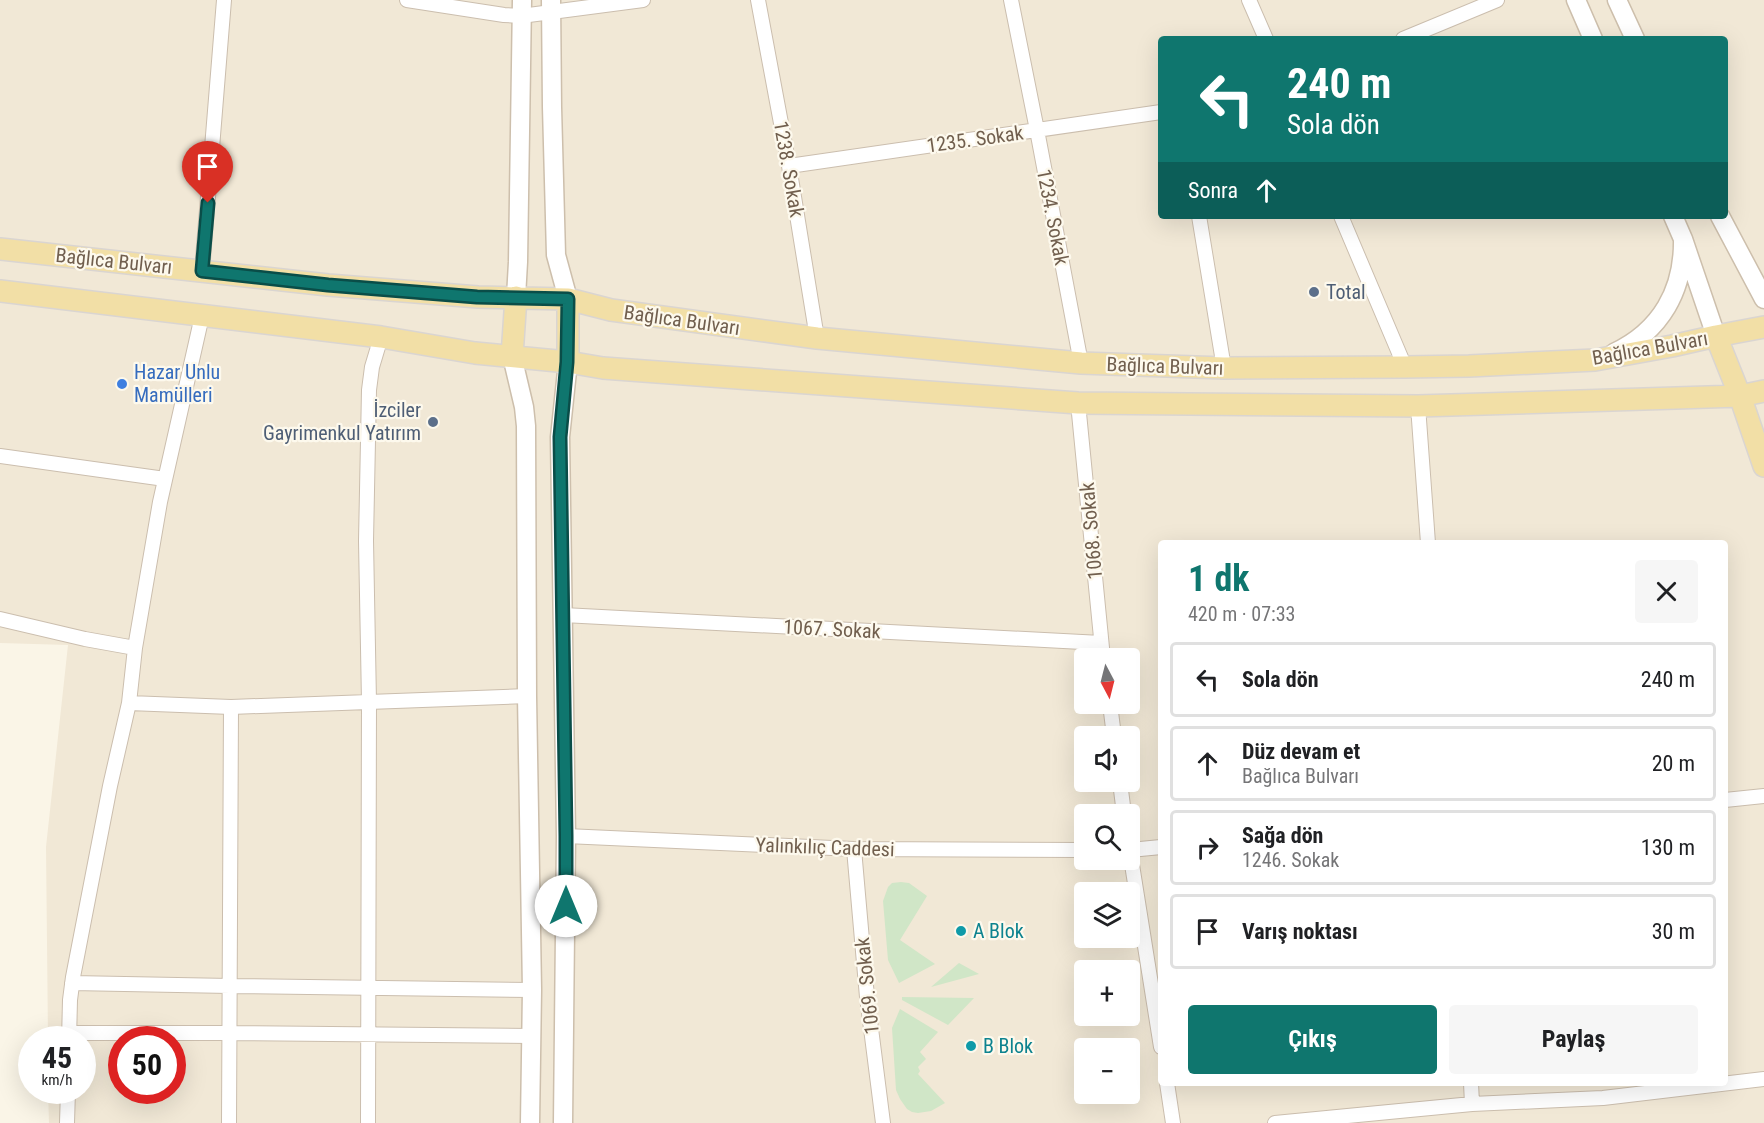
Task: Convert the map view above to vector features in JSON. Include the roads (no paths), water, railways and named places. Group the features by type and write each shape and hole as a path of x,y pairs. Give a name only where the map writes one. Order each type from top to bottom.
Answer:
{"main road":[{"path":"1576,0 1592,36"},
{"path":"1617,0 1634,36"},
{"path":"551,6 556,255 568,299 567,362 560,437 566,836 563,1123"},
{"path":"521,8 518,261 512,356 526,426 527,696 532,990 530,1123"},
{"path":"1674,219 1764,466"},
{"path":"1722,219 1764,299"},
{"path":"1595,360 1636,341 1657,320 1670,302 1678,282 1683,239"},
{"name":"Bağlıca Bulvarı","path":"0,249 328,285 477,297 568,299 611,310 817,338 1081,363 1224,368 1405,367 1595,360 1764,327"},
{"path":"0,291 381,337 475,353 512,356"},
{"name":"Bağlıca Bulvarı","path":"512,356 603,368 1078,403 1418,406 1740,396 1764,391"}],"street":[{"path":"202,271 224,0"},
{"path":"407,0 487,13 521,8 643,0"},
{"name":"1238. Sokak","path":"758,0 789,166 817,338"},
{"name":"1234. Sokak","path":"1011,0 1081,363"},
{"path":"1249,0 1265,36"},
{"path":"1410,36 1497,0"},
{"name":"1235. Sokak","path":"789,166 1158,112"},
{"path":"1199,219 1224,368"},
{"path":"1342,219 1405,367"},
{"path":"69,1026 72,983 110,786 129,703 135,648 165,479 202,316"},
{"path":"368,1123 370,988 366,541 369,390 372,367 381,337"},
{"name":"1068. Sokak","path":"1078,403 1102,648"},
{"path":"1418,406 1428,540"},
{"path":"0,456 165,479"},
{"name":"1067. Sokak","path":"563,615 1101,643"},
{"path":"0,619 135,648"},
{"path":"129,703 231,707 527,696"},
{"path":"229,1123 231,707"},
{"path":"1728,800 1764,796"},
{"name":"Yalınkılıç Caddesi","path":"566,836 854,849 1074,850"},
{"path":"1140,850 1158,847"},
{"name":"1069. Sokak","path":"854,849 867,997 883,1123"},
{"path":"1133,870 1158,1028"},
{"path":"72,983 532,990"},
{"path":"96,1035 230,1033 531,1036"},
{"path":"1728,1083 1764,1079"},
{"path":"1167,1086 1173,1123"},
{"path":"1471,1086 1473,1104"},
{"path":"1275,1123 1473,1104 1603,1098 1705,1086"},
{"path":"68,1104 68,1123"}],"place":[{"name":"Total","path":"1314,292"},
{"name":"Hazar Unlu Mamülleri","path":"122,384"},
{"name":"İzciler Gayrimenkul Yatırım","path":"433,422"},
{"name":"A Blok","path":"961,931"},
{"name":"B Blok","path":"971,1046"}]}
